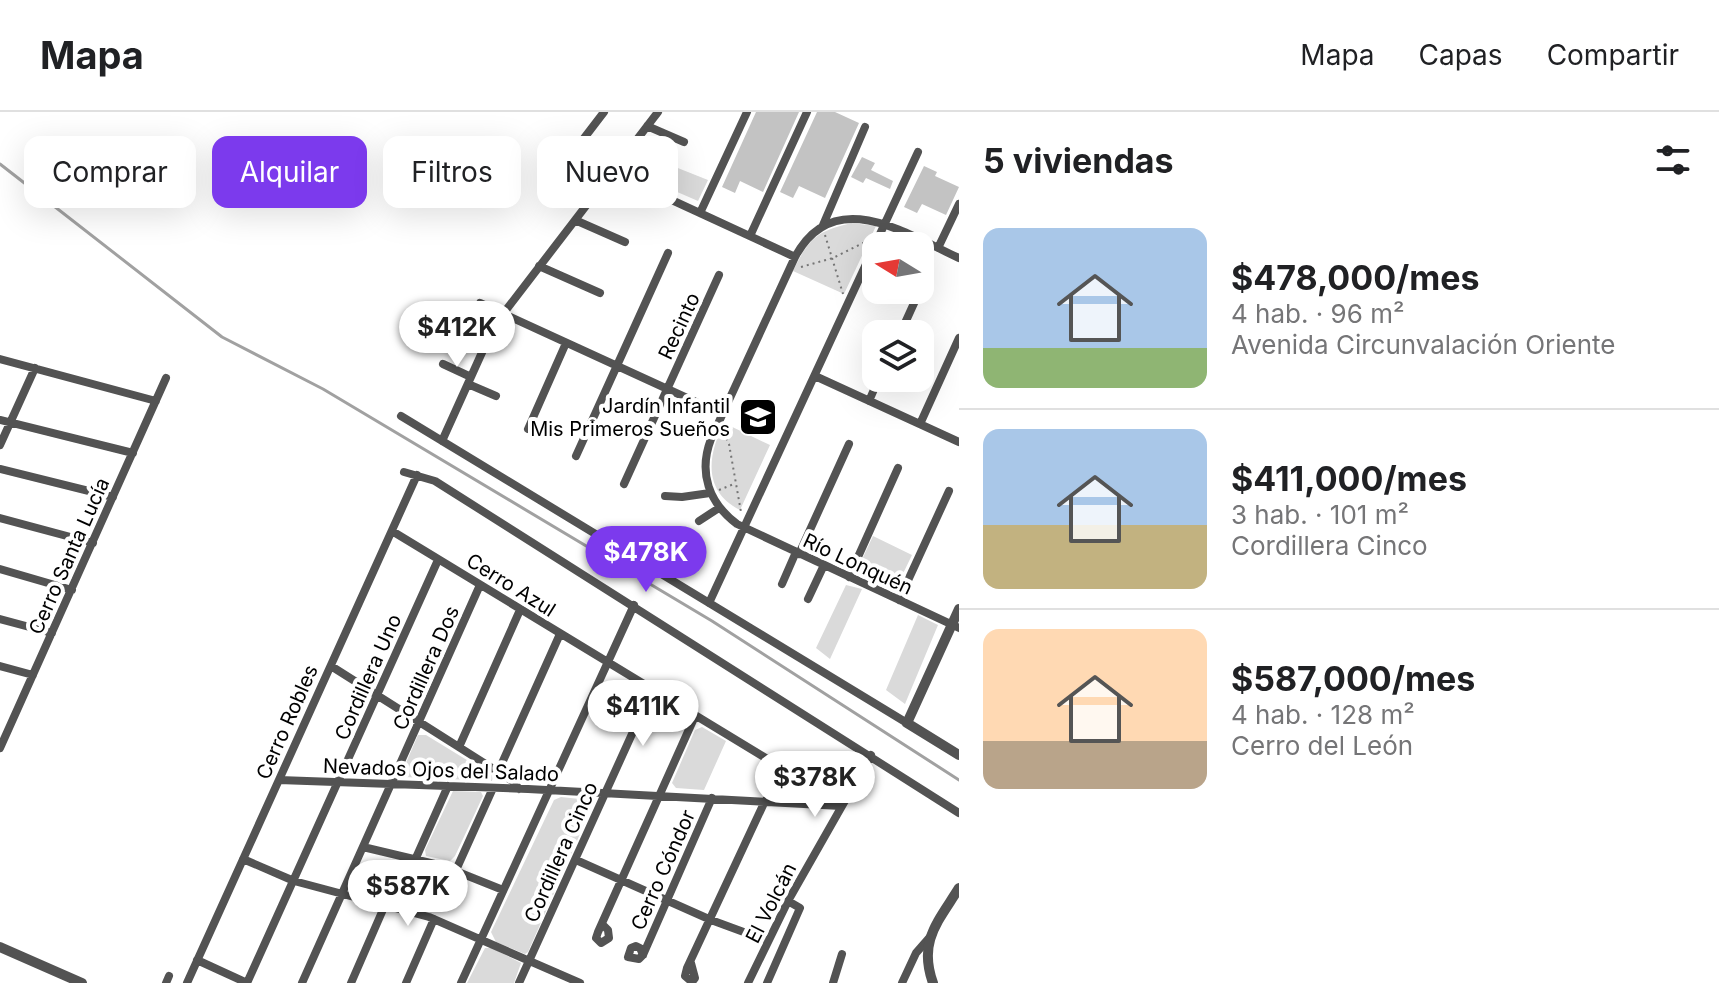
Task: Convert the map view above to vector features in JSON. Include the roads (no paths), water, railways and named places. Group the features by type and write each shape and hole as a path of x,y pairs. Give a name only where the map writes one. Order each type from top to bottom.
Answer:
{"street":[{"path":"586,136 604,112"},
{"path":"639,136 658,112"},
{"path":"700,213 747,112"},
{"path":"750,236 807,112"},
{"path":"647,126 684,142"},
{"path":"822,226 865,127"},
{"path":"709,603 918,152"},
{"path":"678,203 795,257"},
{"path":"938,248 959,204"},
{"path":"442,441 503,314 584,208"},
{"path":"699,521 719,508 710,493 706,456 788,271 805,241 822,226 856,218 885,224 959,258"},
{"path":"575,220 625,242"},
{"path":"576,456 668,253"},
{"path":"539,266 600,293"},
{"name":"Recinto","path":"624,484 719,275"},
{"path":"480,303 667,389 721,418"},
{"path":"920,424 959,338"},
{"path":"528,429 566,343"},
{"path":"0,359 156,401"},
{"path":"443,364 496,396"},
{"path":"0,445 35,368"},
{"path":"815,376 959,442"},
{"name":"Cerro Santa Lucía","path":"0,747 166,378"},
{"path":"869,401 873,392"},
{"path":"401,416 959,755"},
{"path":"0,420 133,453"},
{"path":"782,584 849,444"},
{"path":"849,577 898,468"},
{"path":"0,469 113,497"},
{"path":"404,472 435,481 959,813"},
{"name":"Cerro Robles","path":"187,983 417,475"},
{"path":"899,600 949,491"},
{"path":"665,496 710,493"},
{"name":"Río Lonquén","path":"719,508 745,529 956,626"},
{"path":"0,518 93,543"},
{"name":"Cerro Azul","path":"392,531 797,777 800,787 796,802"},
{"name":"Cordillera Uno","path":"247,983 438,560"},
{"path":"808,599 824,565"},
{"path":"0,569 72,590"},
{"name":"Cordillera Dos","path":"302,983 480,585"},
{"path":"461,983 634,605"},
{"path":"907,723 956,626 959,609"},
{"path":"459,747 520,610"},
{"path":"0,619 52,633"},
{"path":"498,772 560,634"},
{"path":"0,666 33,675"},
{"path":"331,666 514,782 519,789"},
{"name":"Cordillera Cinco","path":"519,983 652,690"},
{"path":"603,925 695,716"},
{"name":"El Volcán","path":"748,983 788,901 871,755"},
{"name":"Nevados Ojos del Salado","path":"279,780 660,795 841,806"},
{"path":"415,860 448,786"},
{"path":"456,870 493,788"},
{"name":"Cerro Cóndor","path":"643,955 712,798"},
{"path":"691,963 765,801"},
{"path":"363,847 456,870 503,890"},
{"path":"243,859 294,881 434,919 576,982"},
{"path":"576,860 711,920 768,941"},
{"path":"902,983 916,953 930,937 959,888"},
{"name":"El Volcán","path":"767,983 800,908 788,901"},
{"path":"351,983 385,905"},
{"path":"406,983 434,919"},
{"path":"930,937 926,951 933,983"},
{"path":"0,947 82,983"},
{"path":"833,983 842,954"},
{"path":"197,960 247,983"}],"waterway":[{"path":"0,164 222,337 323,389 712,621 959,780"}],"place":[{"name":"Jardín Infantil Mis Primeros Sueños","path":"758,417"}]}
